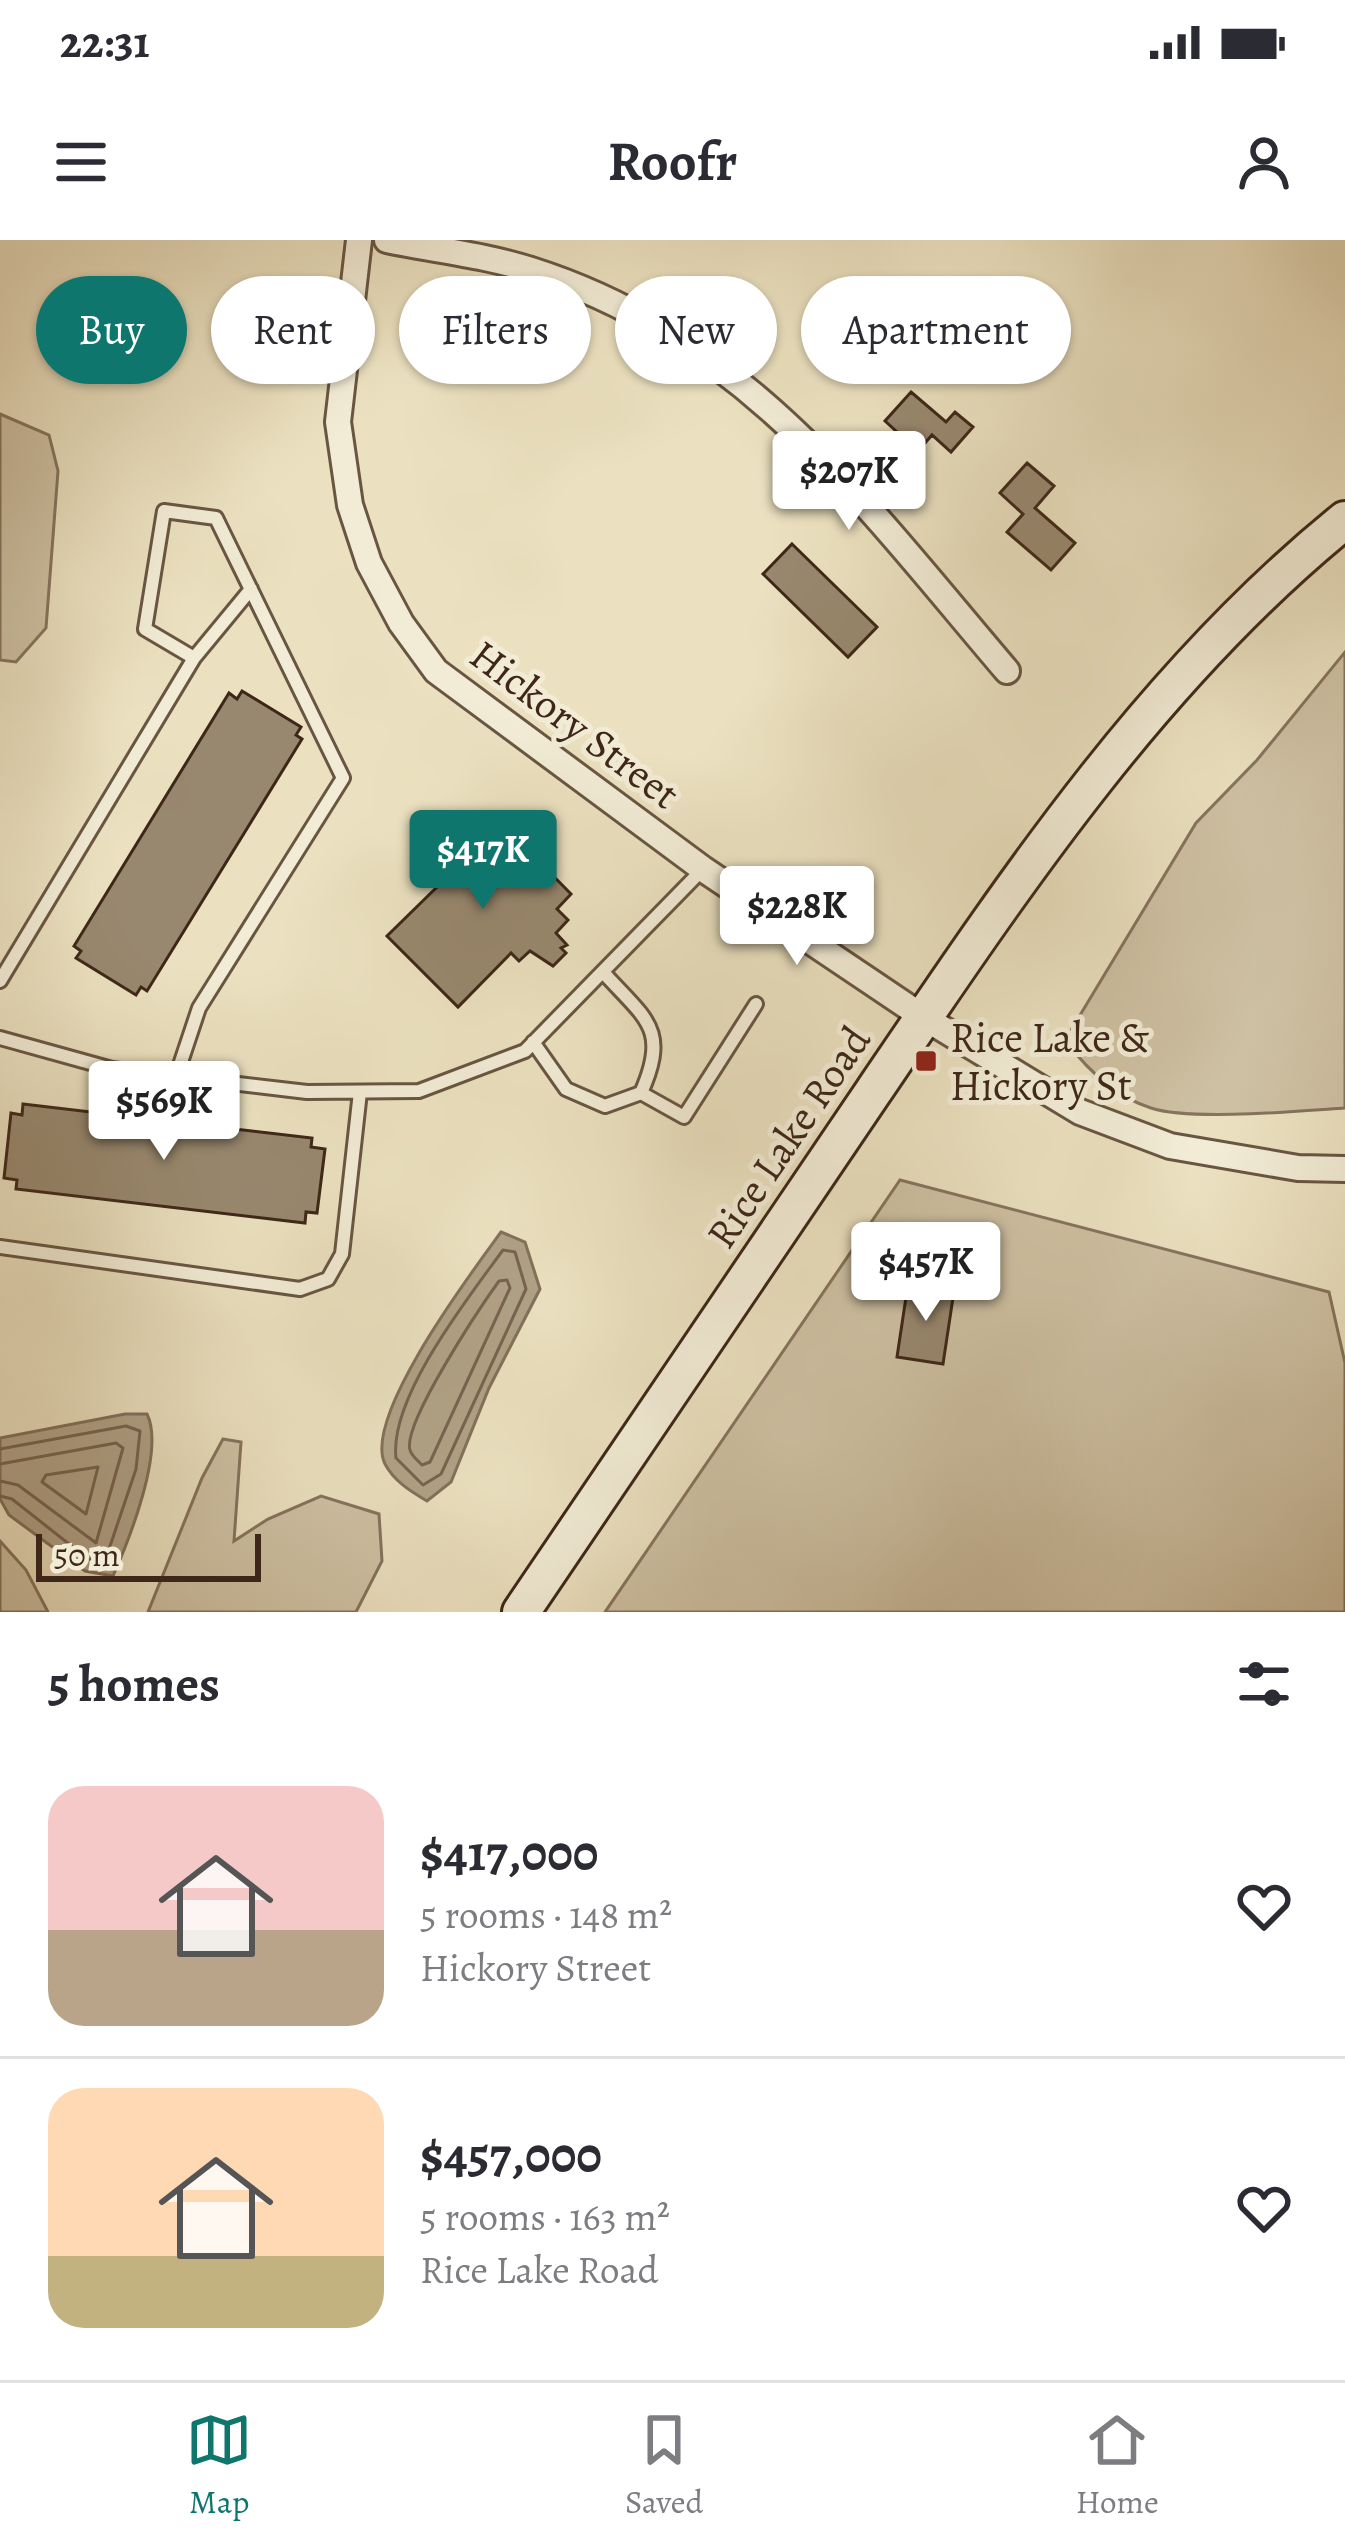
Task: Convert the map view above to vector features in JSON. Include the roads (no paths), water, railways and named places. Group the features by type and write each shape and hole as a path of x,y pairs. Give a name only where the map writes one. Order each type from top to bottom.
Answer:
{"main road":[{"name":"Rice Lake Road","path":"521,1612 923,1017 1100,767 1268,583 1345,520"}],"street":[{"name":"Hickory Street","path":"358,240 338,422 350,505 368,563 436,671 703,869 923,1017 1080,1112 1170,1146 1298,1168 1345,1169"},
{"path":"387,240 531,270 635,314 721,364 815,447 1007,671"}],"lane":[{"path":"176,1077 200,1008 343,778 216,518 164,511 146,629 194,658"},
{"path":"0,981 194,658 251,589"},
{"path":"0,1037 112,1069 307,1092 419,1091 525,1051 703,869"},
{"path":"620,955 621,992"},
{"path":"533,1042 566,1089 605,1106 641,1093 658,1057 648,1022 603,972"},
{"path":"641,1093 684,1118 756,1004"},
{"path":"0,1247 300,1289 328,1279 342,1254 360,1092"}],"water":[{"path":"501,1232 525,1242 540,1289 489,1388 451,1482 427,1501 398,1481 385,1464 382,1442 389,1414 424,1345"},
{"path":"147,1414 152,1449 143,1495 113,1576 85,1571 9,1515 0,1499 0,1438"}],"place":[{"name":"Rice Lake & Hickory St","path":"926,1061"}]}
